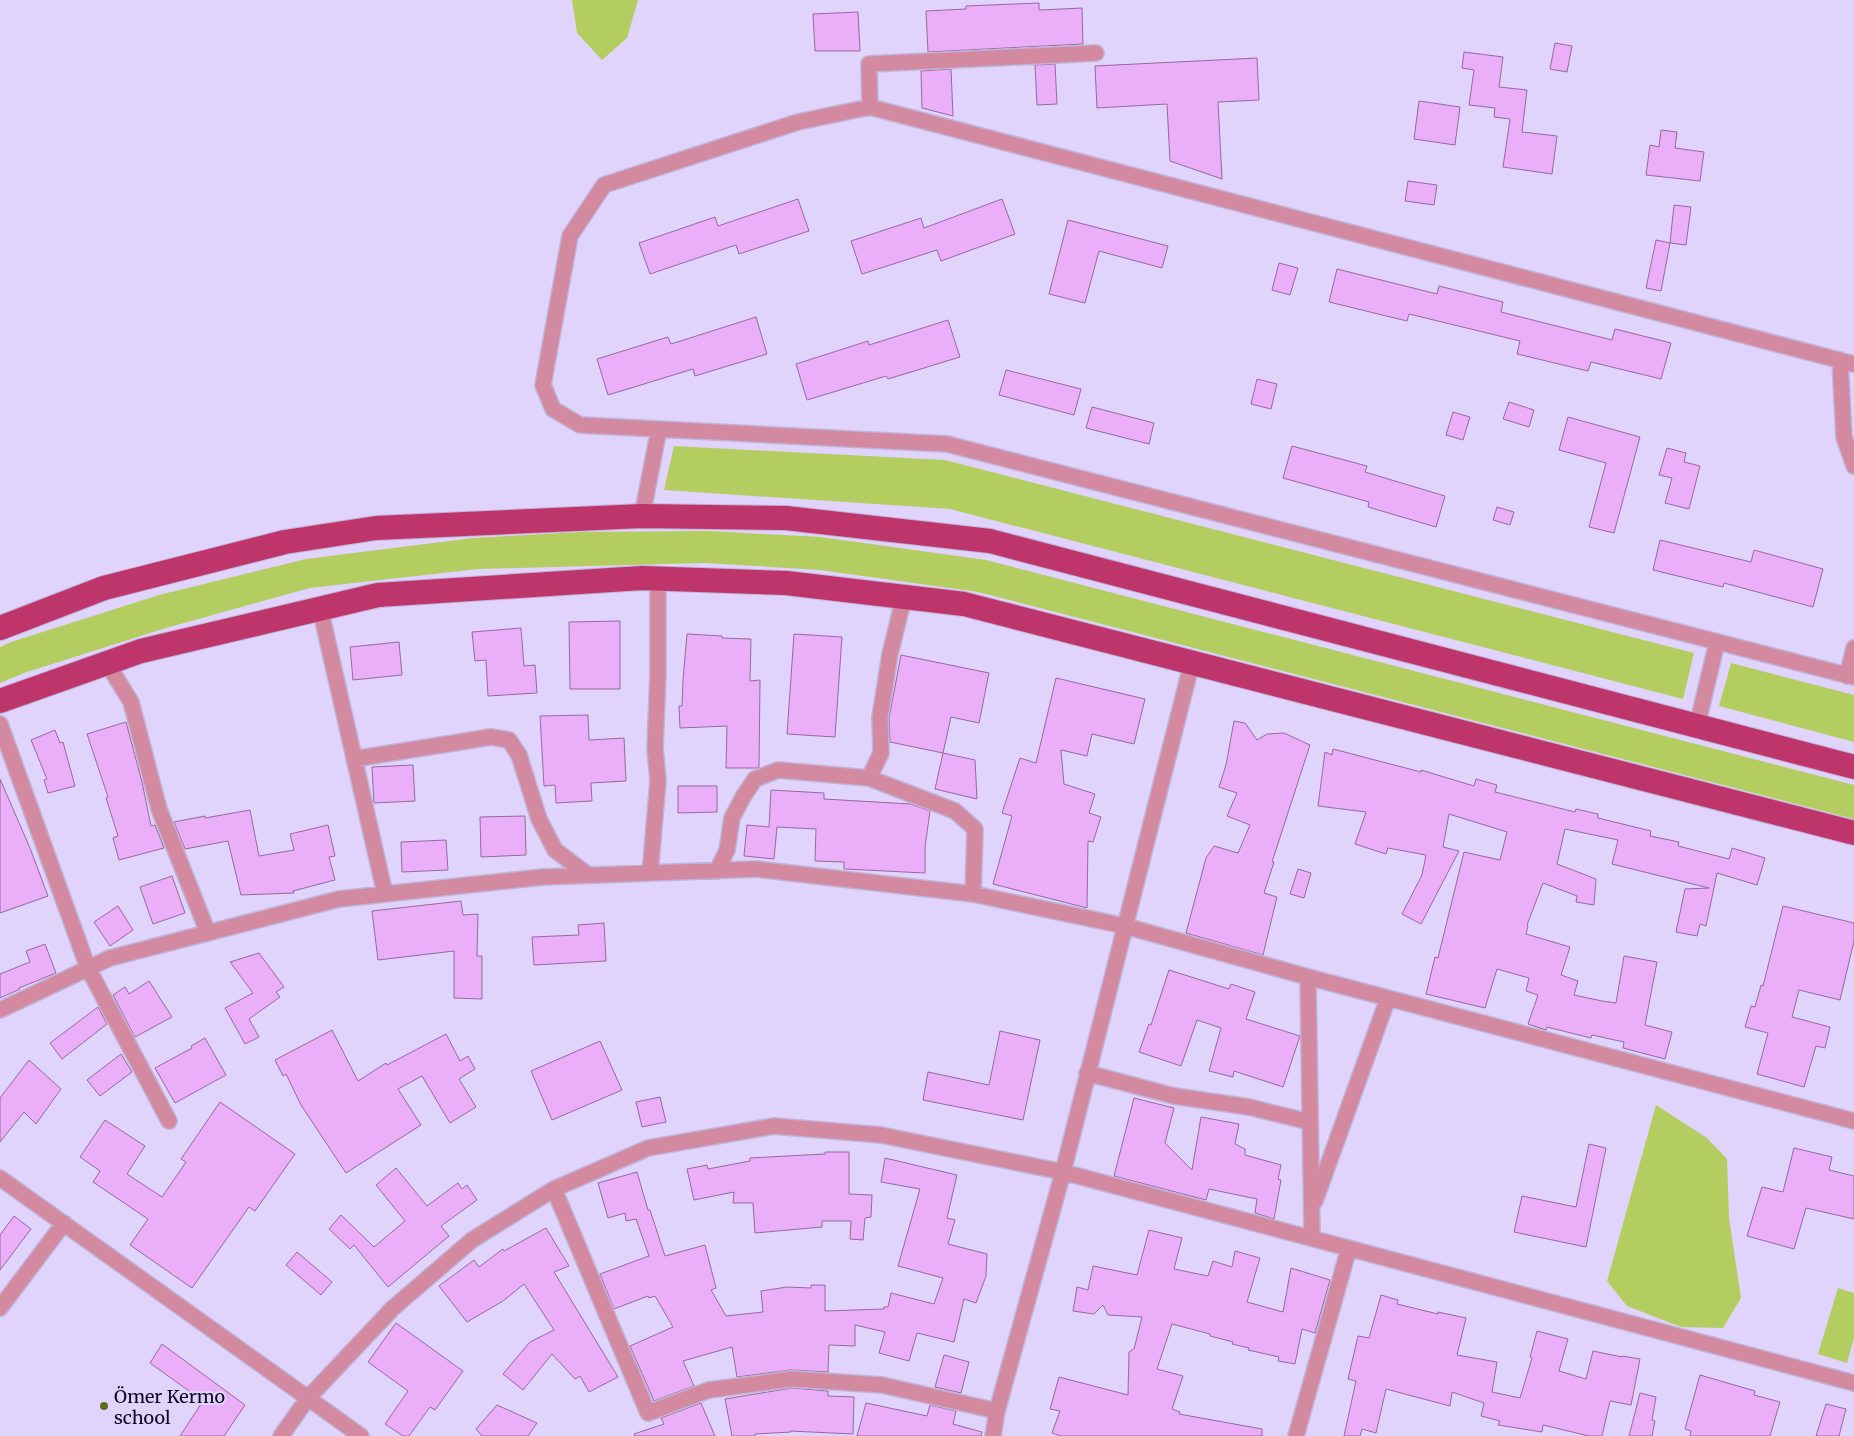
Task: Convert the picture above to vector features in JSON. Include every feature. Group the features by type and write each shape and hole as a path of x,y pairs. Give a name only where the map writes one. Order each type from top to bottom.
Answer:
{"main road":[{"path":"0,628 104,588 285,542 376,528 642,516 786,518 990,542 1854,767"},
{"path":"0,701 141,652 378,595 642,578 786,583 964,604 1854,833"}],"street":[{"path":"870,107 869,64 1096,53"},
{"path":"1854,466 1844,437 1847,362 870,107 798,122 604,185 570,236 543,386 553,409 580,425 947,444 1851,677 1854,648"},
{"path":"642,516 659,429"},
{"path":"650,873 658,781 655,748 658,674 658,579"},
{"path":"869,778 881,752 880,717 890,654 904,597"},
{"path":"320,608 385,894"},
{"path":"1696,726 1717,642"},
{"path":"993,1436 998,1411 1063,1172 1192,662"},
{"path":"108,664 131,702 160,809 208,933"},
{"path":"0,724 88,968 169,1121"},
{"path":"354,759 491,737 509,740 519,755 539,819 555,850 588,875"},
{"path":"717,870 727,850 732,818 742,796 755,779 778,770 869,778 955,811 975,829 973,894"},
{"path":"0,1010 110,958 339,899 543,877 756,869 973,894 1125,926 1308,977 1854,1121"},
{"path":"1308,977 1312,1238"},
{"path":"1311,1212 1388,998"},
{"path":"1088,1073 1174,1096 1249,1107 1310,1122"},
{"path":"280,1436 308,1398 393,1308 472,1240 554,1189 648,1148 774,1126 881,1135 1063,1172 1854,1383"},
{"path":"0,1178 361,1436"},
{"path":"554,1189 648,1413 709,1390 792,1379 882,1385 998,1411"},
{"path":"0,1308 64,1223"},
{"path":"1296,1436 1349,1248"}],"green space":[{"path":"572,0 638,0 627,38 602,60 577,33"},
{"path":"674,446 945,460 1694,653 1683,699 950,509 664,490"},
{"path":"709,531 821,537 986,560 1854,785 1854,819 978,592 820,570 705,563 478,569 310,588 166,628 24,673 0,683 0,647 11,642 159,595 306,559 473,538 579,532"},
{"path":"1731,663 1854,695 1854,742 1719,706"},
{"path":"1656,1105 1707,1138 1727,1159 1729,1218 1741,1298 1723,1328 1681,1327 1627,1306 1607,1281"},
{"path":"1838,1288 1854,1293 1854,1338 1847,1363 1818,1354"}],"building":[{"path":"1039,3 1039,10 1082,8 1083,44 928,52 926,11 966,9 966,6"},
{"path":"858,12 860,51 815,51 813,14"},
{"path":"1555,43 1572,46 1567,72 1550,69"},
{"path":"1464,52 1503,57 1499,87 1527,90 1522,132 1557,136 1552,174 1503,167 1510,119 1494,117 1495,108 1469,105 1474,70 1462,68"},
{"path":"1257,58 1259,100 1218,102 1222,179 1170,161 1167,104 1097,108 1095,66"},
{"path":"1055,64 1057,104 1037,105 1035,65"},
{"path":"951,69 953,116 922,108 921,71"},
{"path":"1419,101 1460,107 1455,145 1414,139"},
{"path":"1661,130 1677,132 1675,148 1704,152 1700,181 1646,175 1650,145 1659,147"},
{"path":"1408,181 1437,185 1434,205 1405,201"},
{"path":"798,199 809,231 739,254 736,245 650,274 639,243 715,217 718,226"},
{"path":"1002,199 1015,234 941,261 937,250 862,274 851,241 921,218 924,228"},
{"path":"1674,205 1691,207 1686,245 1670,243"},
{"path":"1068,220 1168,246 1162,268 1099,251 1085,303 1049,294"},
{"path":"1656,240 1670,243 1661,291 1646,288"},
{"path":"1279,263 1298,268 1290,295 1272,290"},
{"path":"1337,269 1437,294 1439,286 1503,302 1501,312 1612,340 1615,329 1671,343 1661,379 1591,362 1588,371 1517,354 1520,341 1409,314 1407,321 1329,302"},
{"path":"756,317 767,354 695,376 693,369 608,395 597,359 668,337 671,344"},
{"path":"948,320 960,357 888,379 886,376 807,400 796,364 868,341 869,345"},
{"path":"1006,370 1081,389 1074,415 999,395"},
{"path":"1257,379 1277,384 1271,409 1251,404"},
{"path":"1509,402 1534,410 1529,427 1503,419"},
{"path":"1092,407 1154,423 1149,444 1086,428"},
{"path":"1453,412 1470,417 1463,440 1446,435"},
{"path":"1568,417 1640,437 1614,533 1589,527 1606,463 1559,450"},
{"path":"1292,446 1367,466 1365,472 1445,496 1436,527 1368,507 1369,502 1283,478"},
{"path":"1667,448 1686,453 1684,462 1700,466 1689,509 1665,503 1672,478 1659,475"},
{"path":"1497,507 1514,512 1510,525 1493,520"},
{"path":"1660,540 1751,562 1754,550 1823,569 1813,607 1724,583 1723,587 1653,570"},
{"path":"620,621 620,689 570,689 569,622"},
{"path":"521,628 524,666 535,665 537,693 488,696 486,660 475,661 472,632"},
{"path":"687,634 751,639 750,681 760,680 759,768 726,768 727,726 680,728 679,706 682,706"},
{"path":"794,634 842,637 835,737 787,734"},
{"path":"399,642 402,675 353,680 350,647"},
{"path":"901,655 989,673 979,723 951,717 943,753 890,742 889,718"},
{"path":"1056,678 1145,699 1134,744 1092,734 1087,756 1061,750 1064,784 1095,794 1089,813 1101,817 1093,842 1088,841 1087,908 993,884 1012,816 1002,813 1020,758 1036,763"},
{"path":"588,715 589,740 624,738 626,781 591,783 592,801 556,803 555,785 544,786 540,716"},
{"path":"1234,721 1245,723 1257,740 1267,734 1284,733 1310,745 1272,862 1274,862 1264,893 1277,897 1263,955 1186,933 1206,858 1214,846 1238,853 1250,825 1227,816 1237,793 1219,787 1226,765"},
{"path":"126,722 142,782 151,826 155,825 164,848 119,860 113,838 118,836 106,798 108,797 87,734"},
{"path":"55,730 60,743 63,742 75,786 48,793 44,780 47,779 31,740"},
{"path":"1333,749 1421,772 1421,770 1474,786 1476,779 1497,785 1495,792 1575,812 1576,809 1598,814 1598,818 1651,831 1650,836 1679,842 1678,846 1729,859 1732,848 1765,858 1757,885 1717,873 1706,926 1700,924 1697,936 1676,932 1685,889 1709,888 1612,864 1618,840 1565,829 1557,864 1596,879 1594,905 1576,902 1577,896 1543,883 1527,925 1526,934 1570,947 1561,975 1578,981 1574,995 1602,1001 1616,1003 1624,956 1657,962 1645,1025 1672,1032 1665,1059 1623,1048 1624,1042 1592,1035 1591,1038 1547,1027 1546,1030 1528,1024 1538,995 1526,991 1529,978 1497,969 1485,1008 1426,994 1435,957 1438,958 1464,852 1500,860 1507,832 1449,814 1443,847 1459,851 1421,924 1402,914 1422,875 1426,855 1388,848 1386,854 1355,844 1366,812 1318,806 1325,752 1332,755"},
{"path":"943,753 975,760 977,799 935,789"},
{"path":"413,765 415,801 374,803 372,767"},
{"path":"0,779 30,848 48,896 0,913"},
{"path":"678,786 717,786 717,812 678,813"},
{"path":"771,790 824,793 824,799 911,804 930,811 925,847 925,873 844,869 844,862 815,861 816,829 777,827 774,859 744,856 747,825 769,827"},
{"path":"250,810 259,856 294,850 290,834 328,825 335,856 329,857 335,880 293,891 294,893 241,895 228,841 185,849 174,822"},
{"path":"525,816 526,855 481,857 480,817"},
{"path":"446,840 448,870 402,872 401,842"},
{"path":"1298,869 1311,873 1304,898 1290,894"},
{"path":"172,876 185,913 153,924 140,887"},
{"path":"461,901 463,915 478,914 477,956 482,956 482,999 454,998 454,951 378,960 372,911"},
{"path":"118,906 133,930 110,946 94,922"},
{"path":"1783,906 1854,923 1854,941 1840,1000 1799,990 1792,1017 1830,1027 1825,1048 1816,1046 1804,1087 1757,1074 1768,1033 1745,1027 1751,1006 1755,1007 1761,985 1763,986"},
{"path":"604,923 606,961 534,965 532,937 579,935 578,925"},
{"path":"45,944 56,973 0,998 0,974 30,962 26,951"},
{"path":"259,953 284,987 276,992 280,997 249,1019 259,1037 245,1044 225,1008 253,993 230,962"},
{"path":"1169,970 1229,989 1231,984 1255,992 1246,1019 1300,1036 1283,1087 1234,1071 1233,1077 1209,1071 1221,1028 1197,1020 1181,1066 1139,1052 1149,1024 1151,1025"},
{"path":"149,981 172,1017 135,1037 113,995 125,987 129,994"},
{"path":"98,1007 107,1024 62,1059 50,1043"},
{"path":"332,1030 358,1081 386,1063 387,1065 446,1034 460,1061 468,1056 475,1069 459,1079 476,1107 450,1123 422,1076 398,1089 421,1125 346,1173 301,1105 286,1074 283,1076 275,1060"},
{"path":"1000,1031 1040,1040 1023,1120 923,1100 928,1072 989,1085"},
{"path":"205,1038 226,1075 175,1103 155,1068 192,1048 191,1046"},
{"path":"600,1041 622,1090 552,1120 531,1071"},
{"path":"121,1054 132,1072 100,1096 87,1080"},
{"path":"29,1060 61,1089 36,1124 24,1112 0,1142 0,1098"},
{"path":"660,1097 666,1122 642,1127 636,1102"},
{"path":"1134,1098 1174,1108 1165,1143 1192,1170 1201,1117 1239,1124 1235,1144 1245,1149 1245,1155 1281,1165 1278,1179 1281,1180 1274,1219 1255,1213 1257,1199 1209,1189 1206,1200 1114,1176"},
{"path":"220,1102 295,1154 255,1211 249,1207 192,1288 130,1245 148,1219 93,1182 100,1171 80,1157 105,1120 145,1146 127,1174 162,1197 186,1162 181,1159"},
{"path":"1589,1144 1606,1148 1586,1247 1514,1232 1522,1196 1576,1207"},
{"path":"1794,1148 1832,1157 1829,1170 1854,1176 1854,1219 1806,1208 1794,1249 1747,1236 1762,1187 1783,1192"},
{"path":"825,1152 849,1152 849,1194 872,1195 871,1217 865,1218 863,1240 850,1239 851,1221 822,1221 822,1227 755,1233 753,1203 733,1203 734,1192 694,1200 687,1169 707,1165 708,1169 750,1161 750,1158 825,1154"},
{"path":"885,1158 957,1175 947,1218 955,1220 948,1244 987,1254 986,1276 976,1303 964,1299 954,1342 917,1333 909,1361 879,1353 885,1332 855,1325 855,1346 829,1345 828,1372 791,1370 737,1377 732,1347 683,1361 694,1386 654,1401 630,1346 673,1327 655,1296 649,1298 648,1296 614,1309 600,1274 649,1256 636,1219 626,1221 625,1213 608,1218 598,1183 637,1172 648,1210 650,1210 665,1256 705,1245 716,1288 711,1290 726,1316 763,1312 761,1291 787,1287 811,1288 811,1285 825,1285 825,1311 884,1309 884,1307 888,1307 891,1293 934,1304 943,1278 898,1266 920,1189 881,1182"},
{"path":"396,1168 427,1206 458,1183 462,1189 467,1185 477,1200 441,1226 449,1236 388,1287 354,1245 350,1249 329,1229 341,1215 374,1247 405,1221 376,1185"},
{"path":"14,1216 31,1229 0,1270 0,1235"},
{"path":"546,1228 569,1266 554,1272 618,1377 589,1392 580,1376 575,1379 552,1354 523,1390 503,1374 530,1342 554,1330 524,1284 503,1301 467,1322 439,1286 474,1260 479,1267 503,1249 504,1251"},
{"path":"1149,1230 1182,1238 1174,1269 1208,1276 1213,1261 1232,1267 1235,1251 1260,1258 1247,1302 1283,1312 1291,1268 1330,1280 1315,1333 1302,1329 1295,1364 1278,1361 1279,1357 1248,1350 1249,1348 1232,1344 1233,1342 1210,1336 1210,1334 1172,1324 1157,1369 1183,1376 1172,1409 1180,1412 1179,1414 1262,1429 1262,1436 1061,1436 1052,1433 1060,1411 1050,1409 1059,1377 1128,1395 1129,1352 1134,1349 1142,1317 1108,1315 1103,1305 1094,1314 1073,1311 1077,1287 1088,1290 1093,1266 1137,1275"},
{"path":"297,1252 332,1282 321,1295 286,1265"},
{"path":"1381,1295 1398,1300 1397,1304 1438,1314 1438,1312 1466,1318 1457,1355 1497,1362 1492,1392 1520,1398 1532,1358 1530,1357 1537,1331 1568,1339 1559,1371 1586,1379 1593,1351 1640,1359 1631,1405 1610,1401 1602,1436 1589,1436 1543,1425 1542,1432 1498,1425 1500,1421 1481,1416 1484,1403 1452,1392 1450,1406 1386,1389 1376,1433 1362,1429 1360,1436 1344,1436 1356,1381 1348,1379 1358,1336 1369,1338"},
{"path":"396,1323 463,1371 435,1410 430,1407 409,1436 403,1436 385,1424 408,1391 368,1362"},
{"path":"162,1344 245,1405 224,1436 180,1436 203,1401 150,1363"},
{"path":"944,1355 969,1362 961,1393 935,1387"},
{"path":"1700,1375 1755,1391 1754,1395 1780,1402 1770,1436 1690,1436 1691,1431 1685,1429"},
{"path":"792,1388 828,1391 828,1396 854,1397 853,1434 790,1431 755,1434 755,1436 732,1436 725,1399"},
{"path":"1640,1393 1656,1397 1652,1420 1655,1421 1652,1436 1629,1436"},
{"path":"701,1403 715,1436 635,1436 634,1434 664,1424 661,1418"},
{"path":"866,1403 927,1416 930,1405 956,1411 953,1424 982,1432 981,1436 857,1436"},
{"path":"1826,1404 1846,1409 1839,1436 1816,1436"},
{"path":"497,1405 537,1423 528,1436 482,1436 476,1429"}],"place":[{"name":"Ömer Kermo school","path":"104,1406"}]}
